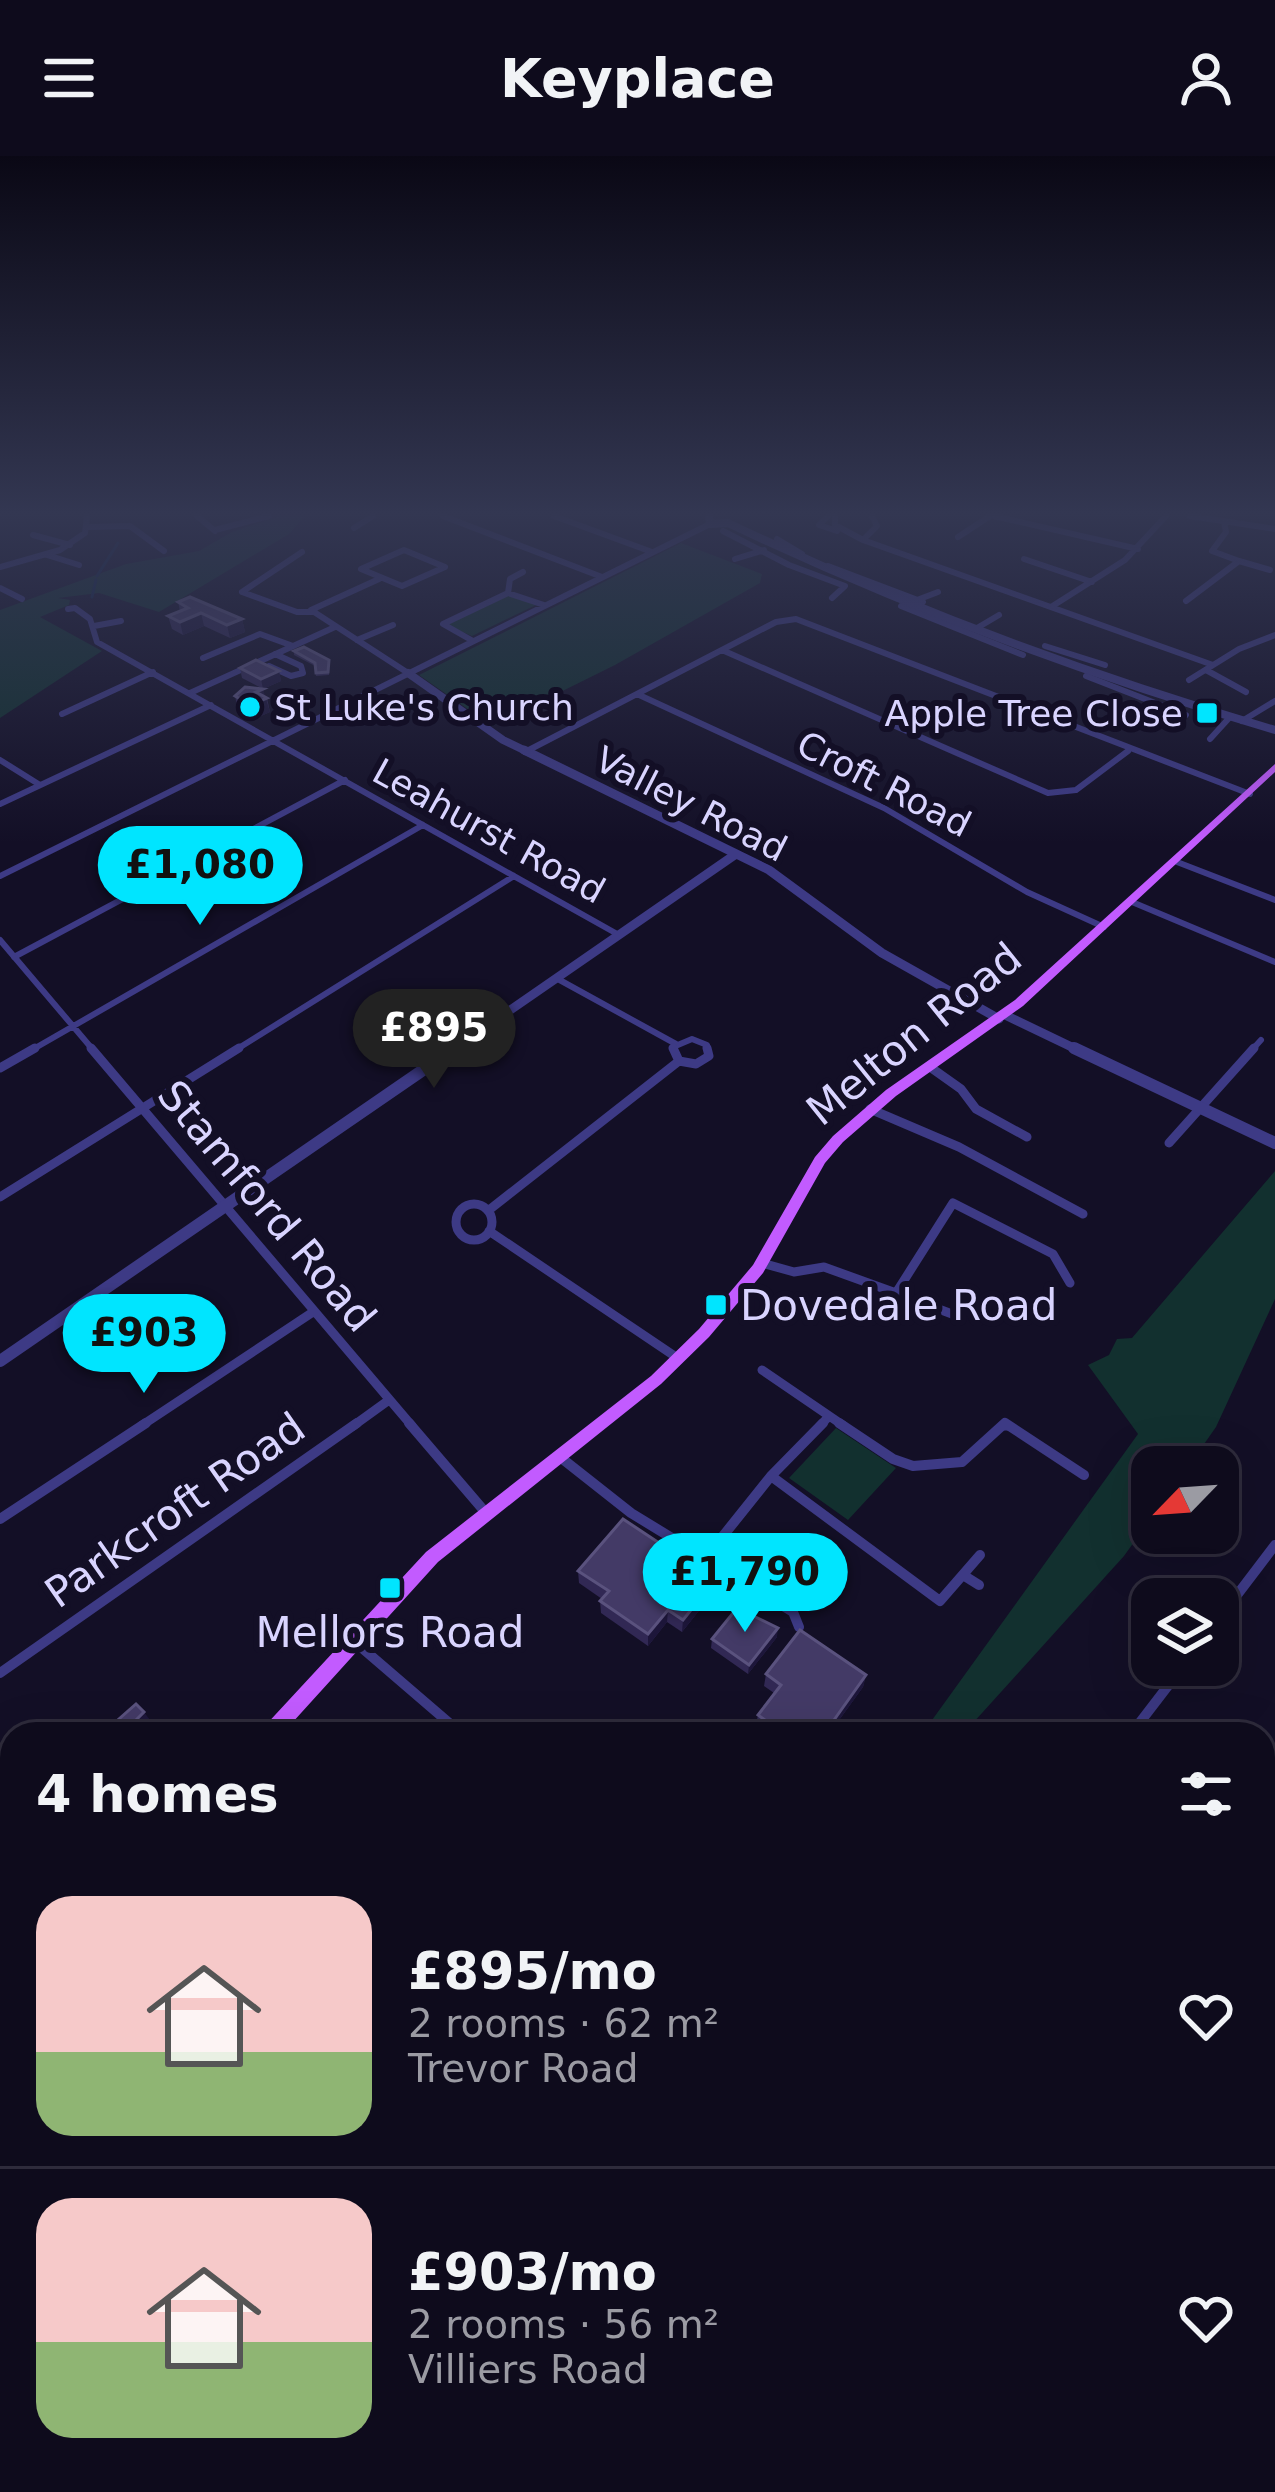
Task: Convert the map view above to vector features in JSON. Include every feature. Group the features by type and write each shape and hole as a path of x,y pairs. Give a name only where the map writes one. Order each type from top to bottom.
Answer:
{"main road":[{"name":"Melton Road","path":"281,1722 432,1557 679,1359 762,1263 820,1160 870,1109 1002,1017 1177,862 1275,767"}],"street":[{"path":"94,626 112,625"},
{"path":"357,640 393,625"},
{"path":"445,625 473,641"},
{"path":"0,876 505,625"},
{"path":"526,752 770,625"},
{"path":"815,625 1129,751 1250,794"},
{"path":"948,625 1023,655"},
{"path":"969,625 1175,706 1275,730"},
{"path":"977,628 982,625"},
{"path":"1099,625 1210,667 1246,688"},
{"name":"Leahurst Road","path":"94,626 97,642 619,935"},
{"path":"190,693 335,626"},
{"name":"Valley Road","path":"335,626 526,752 736,854 806,895 882,953 1002,1017 1275,1143"},
{"path":"203,658 260,634 293,646"},
{"path":"1189,680 1275,635"},
{"path":"1008,649 1018,642"},
{"path":"1045,646 1105,665"},
{"path":"722,650 1048,794 1076,790 1129,751"},
{"path":"259,662 287,675 302,673 301,666 275,654"},
{"path":"1090,674 1115,659"},
{"path":"62,714 153,672"},
{"name":"Croft Road","path":"637,694 884,808 1028,892 1104,927"},
{"path":"330,701 341,706"},
{"path":"1242,721 1275,701"},
{"path":"0,804 211,705"},
{"path":"1175,706 1186,715"},
{"path":"1210,739 1230,717"},
{"path":"252,728 266,721"},
{"path":"0,760 40,785"},
{"path":"14,957 345,781"},
{"path":"0,1068 423,825"},
{"path":"0,1361 736,854"},
{"path":"1177,862 1275,900"},
{"path":"0,1197 514,876"},
{"path":"1132,902 1275,962"},
{"name":"Stamford Road","path":"0,940 486,1513"},
{"path":"489,1210 495,1222 489,1231 465,1236 453,1225 464,1209 489,1210 679,1061 702,1063 710,1053 698,1040 676,1044 556,978"},
{"path":"1169,1143 1261,1040"},
{"path":"676,1044 672,1051 679,1061"},
{"path":"930,1067 961,1089 976,1108 1026,1138"},
{"path":"870,1109 959,1147 1083,1214"},
{"path":"896,1293 953,1203 1053,1254 1070,1283"},
{"path":"489,1231 679,1359"},
{"path":"762,1263 794,1272 824,1267 960,1317"},
{"path":"0,1519 313,1312"},
{"path":"762,1370 893,1459 913,1466 962,1462 1005,1423 1084,1475"},
{"name":"Parkcroft Road","path":"0,1673 389,1400"},
{"path":"707,1556 771,1476 829,1416"},
{"path":"560,1457 631,1513 771,1590 793,1612 799,1627"},
{"path":"771,1476 940,1601 980,1555"},
{"path":"1239,1592 1275,1545"},
{"path":"963,1575 979,1585"},
{"path":"355,1642 448,1722"},
{"path":"1140,1722 1168,1686"}],"green space":[{"path":"0,625 55,625 102,651 0,718"},
{"path":"446,625 495,625 472,636"},
{"path":"518,625 686,625 492,726 419,675"},
{"path":"1275,1171 1275,1299 1216,1427 1203,1446 1131,1446 1131,1546 1124,1556 974,1722 931,1722 1138,1434 1088,1365 1109,1355 1117,1339 1132,1338"},
{"path":"836,1428 896,1468 848,1520 789,1478"}],"building":[{"path":"304,647 329,660 328,672 316,673 315,663 294,651"},
{"path":"256,660 279,671 261,679 240,668"},
{"path":"245,687 263,689 256,692 267,698 251,705 235,696"},
{"path":"623,1519 715,1580 683,1620 668,1610 648,1634 600,1601 609,1591 578,1571"},
{"path":"737,1608 778,1628 749,1665 712,1639"},
{"path":"800,1630 866,1675 833,1722 768,1722 758,1715 781,1685 766,1674"},
{"path":"136,1704 144,1712 134,1722 116,1722"}],"place":[{"name":"St Luke's Church","path":"250,707"},
{"name":"Apple Tree Close","path":"1207,713"},
{"name":"Dovedale Road","path":"716,1305"},
{"name":"Mellors Road","path":"390,1588"}]}
